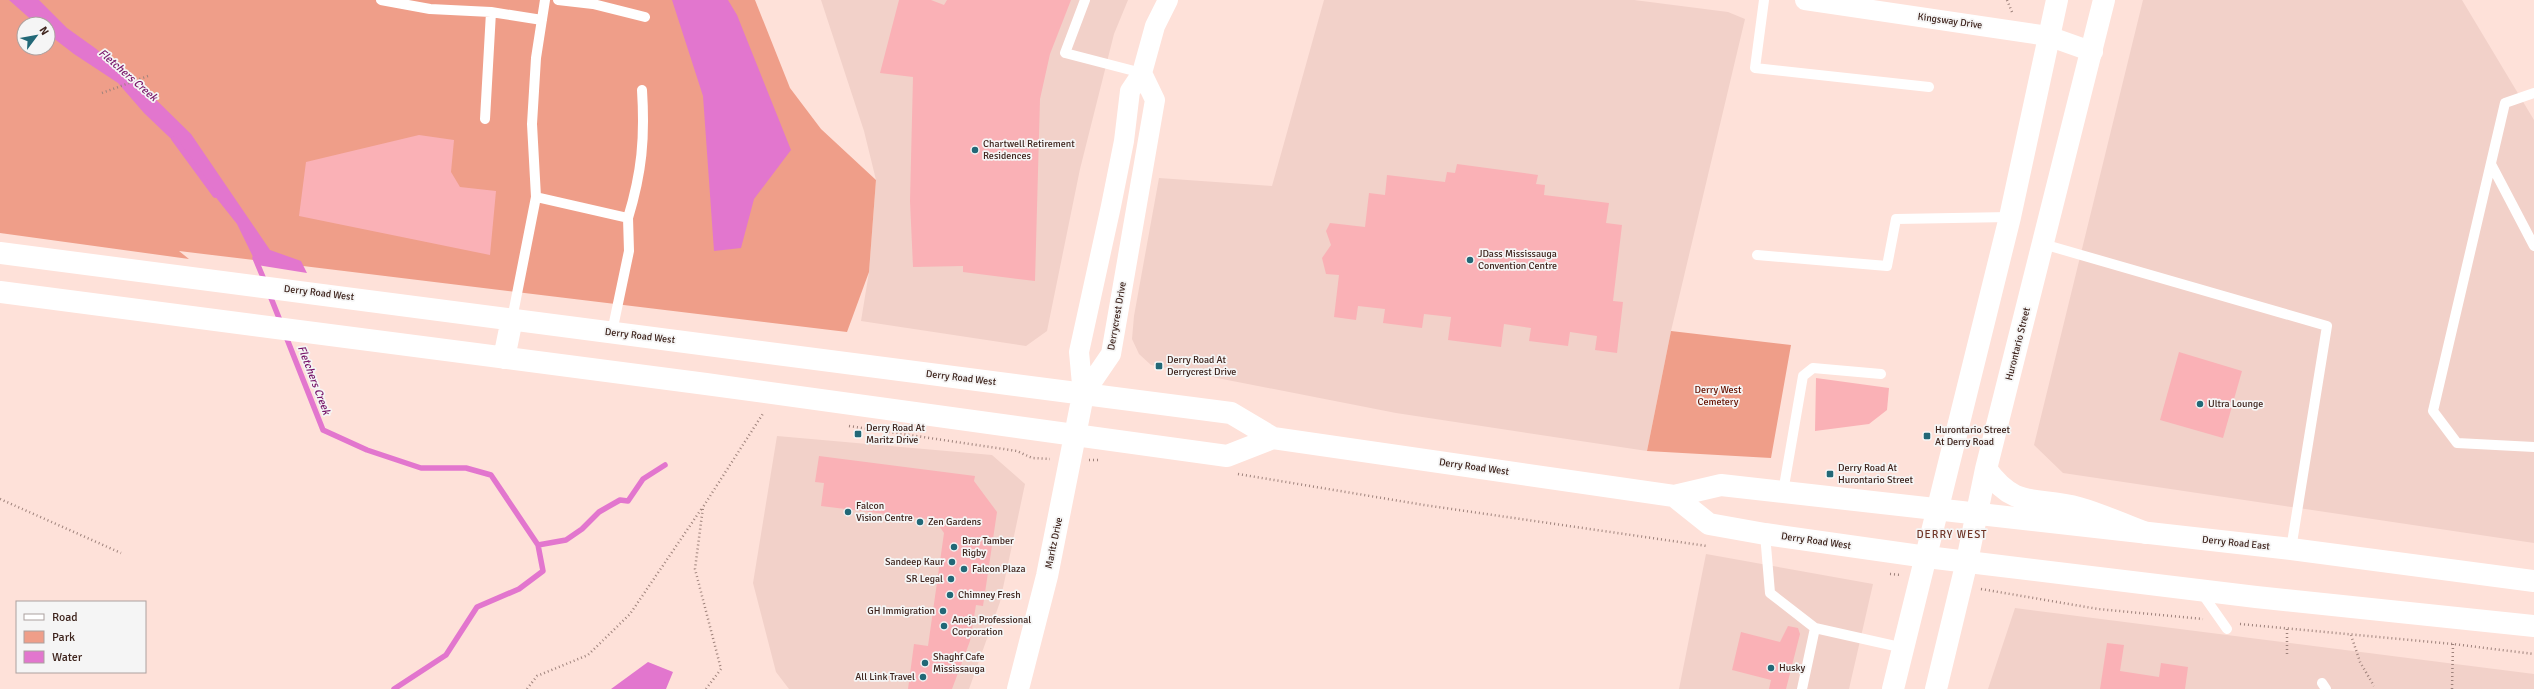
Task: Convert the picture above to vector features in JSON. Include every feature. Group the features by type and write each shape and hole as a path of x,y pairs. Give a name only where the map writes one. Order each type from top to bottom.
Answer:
{"main road":[{"path":"1893,689 1927,557 2010,217 2057,0"},
{"name":"Hurontario Street","path":"1936,689 1967,561 1986,469 2093,52 2104,0"},
{"name":"Derry Road West","path":"0,253 143,273 317,293 1083,395 1231,412 1273,438 1674,496 1721,485 1938,511"},
{"name":"Derry Road West","path":"0,292 776,394 1226,456 1273,438"},
{"path":"504,358 512,319"},
{"name":"Maritz Drive","path":"1018,689 1047,576 1083,395"},
{"path":"1986,469 1996,483 2020,499 2078,508 2146,533"},
{"name":"Derry Road West","path":"1674,496 1708,524 1765,534 1927,557 1967,561"},
{"name":"Derry Road East","path":"1938,511 2291,549 2534,581"},
{"path":"1967,561 2198,589 2534,626"}],"street":[{"path":"1083,395 1079,352 1124,141 1130,91 1142,73 1155,26 1168,0"},
{"name":"Kingsway Drive","path":"1805,0 2048,36 2093,52"},
{"name":"Derrycrest Drive","path":"1083,395 1110,354 1112,346 1154,100 1142,73"}],"lane":[{"path":"380,0 430,9 491,12 542,20"},
{"path":"512,319 536,197 532,124 536,58 545,0"},
{"path":"558,0 593,4 645,17"},
{"path":"1085,0 1065,53 1142,73"},
{"path":"1764,0 1755,68 1930,87"},
{"path":"485,118 491,12"},
{"path":"612,332 629,251 628,218 640,174 644,131 642,90"},
{"path":"2534,93 2505,103 2434,411 2457,443 2534,447"},
{"path":"2491,164 2534,246"},
{"path":"536,197 628,218"},
{"path":"1757,255 1886,266 1896,219 2010,217"},
{"path":"2043,244 2327,326 2291,549"},
{"path":"1783,492 1803,376 1813,368 1881,374"},
{"path":"1765,534 1770,593 1816,628 1904,648"},
{"path":"2198,589 2227,629"},
{"path":"1802,689 1816,628"}],"path":[{"path":"102,93 148,76"},
{"path":"527,689 537,676 588,655 630,614 776,394"},
{"path":"0,499 121,553"},
{"path":"702,507 695,569 721,669 706,689"},
{"path":"2287,629 2287,654"},
{"path":"2351,635 2360,662 2374,686"},
{"path":"2452,689 2453,644"}],"shaded area":[{"path":"821,0 1128,0 1114,34 1080,169 1047,331 1026,346 861,321 869,272 876,180 864,131"},
{"path":"1324,0 1634,0 1728,12 1745,19 1671,331 1647,451 1396,413 1151,365 1139,354 1132,339 1134,316 1159,178 1272,186"},
{"path":"2143,0 2462,0 2534,120 2534,543 2063,473 2034,445"},
{"path":"777,436 992,455 1025,484 1000,602 969,689 789,689 776,672 753,583"},
{"path":"1706,554 1873,584 1849,689 1679,689"},
{"path":"2015,608 2534,674 2534,689 1988,689"}],"green space":[{"path":"0,0 755,0 790,88 821,129 876,180 869,272 847,332 179,251 189,259 0,233"},
{"name":"Derry West Cemetery","path":"1671,331 1791,345 1771,458 1647,451"}],"water":[{"path":"9,0 39,0 55,16 27,16"},
{"path":"672,0 728,0 737,15 791,150 754,199 741,248 714,251 703,96"},
{"path":"56,17 67,28 139,83 191,134 270,250 301,261 307,273 257,265 237,224 210,190 188,155 144,113 118,83 56,40"},
{"path":"648,662 673,672 666,689 611,689"}],"building":[{"name":"Chartwell Retirement Residences","path":"899,0 931,0 944,5 947,0 1071,0 1050,54 1040,99 1035,281 963,272 963,266 913,267 910,201 913,77 880,73"},
{"path":"419,135 454,140 451,172 460,187 496,191 490,255 299,216 306,162"},
{"name":"JDass Mississauga Convention Centre","path":"1457,164 1538,175 1536,184 1545,185 1544,195 1609,203 1606,223 1622,225 1613,301 1623,302 1617,353 1595,350 1597,336 1570,332 1568,346 1529,341 1531,328 1504,324 1501,347 1448,340 1451,317 1424,314 1422,328 1383,323 1385,309 1358,306 1356,320 1334,317 1339,275 1326,274 1322,258 1331,245 1326,231 1330,223 1365,227 1369,193 1385,195 1387,175 1445,182 1447,172 1455,173"},
{"path":"2179,352 2242,371 2223,438 2160,420"},
{"path":"1816,378 1889,388 1887,410 1869,424 1815,431"},
{"name":"Falcon Plaza","path":"819,456 975,476 974,481 997,512 983,606 976,605 970,641 952,689 908,689 914,644 928,646 944,533 935,520 821,506 824,483 815,482"},
{"path":"1788,626 1798,628 1800,634 1786,689 1769,689 1771,680 1732,670 1741,632 1780,642"},
{"path":"2107,643 2124,645 2120,671 2159,677 2161,663 2188,667 2185,689 2100,689"}],"waterway":[{"name":"Fletchers Creek","path":"174,139 215,195"},
{"name":"Fletchers Creek","path":"255,258 265,282"},
{"name":"Fletchers Creek","path":"269,293 281,323"},
{"name":"Fletchers Creek","path":"285,334 323,430 367,450 421,468 466,468 491,475 538,545 543,571 519,589 477,607 446,655 394,689"},
{"path":"538,545 566,540 582,529 599,512 620,500 628,501 643,479 665,465"}],"place":[{"name":"Chartwell Retirement Residences","path":"975,150"},
{"name":"JDass Mississauga Convention Centre","path":"1470,260"},
{"name":"Derry Road At Derrycrest Drive","path":"1159,366"},
{"name":"Ultra Lounge","path":"2200,404"},
{"name":"Derry Road At Maritz Drive","path":"858,434"},
{"name":"Hurontario Street At Derry Road","path":"1927,436"},
{"name":"Derry Road At Hurontario Street","path":"1830,474"},
{"name":"Falcon Vision Centre","path":"848,512"},
{"name":"Zen Gardens","path":"920,522"},
{"name":"Brar Tamber Rigby","path":"954,547"},
{"name":"Sandeep Kaur","path":"952,562"},
{"name":"Falcon Plaza","path":"964,569"},
{"name":"SR Legal","path":"951,579"},
{"name":"Chimney Fresh","path":"950,595"},
{"name":"GH Immigration","path":"943,611"},
{"name":"Aneja Professional Corporation","path":"944,626"},
{"name":"Shaghf Cafe Mississauga","path":"925,663"},
{"name":"Husky","path":"1771,668"},
{"name":"All Link Travel","path":"923,677"}],"district":[{"name":"DERRY WEST","path":"1952,534"}]}
